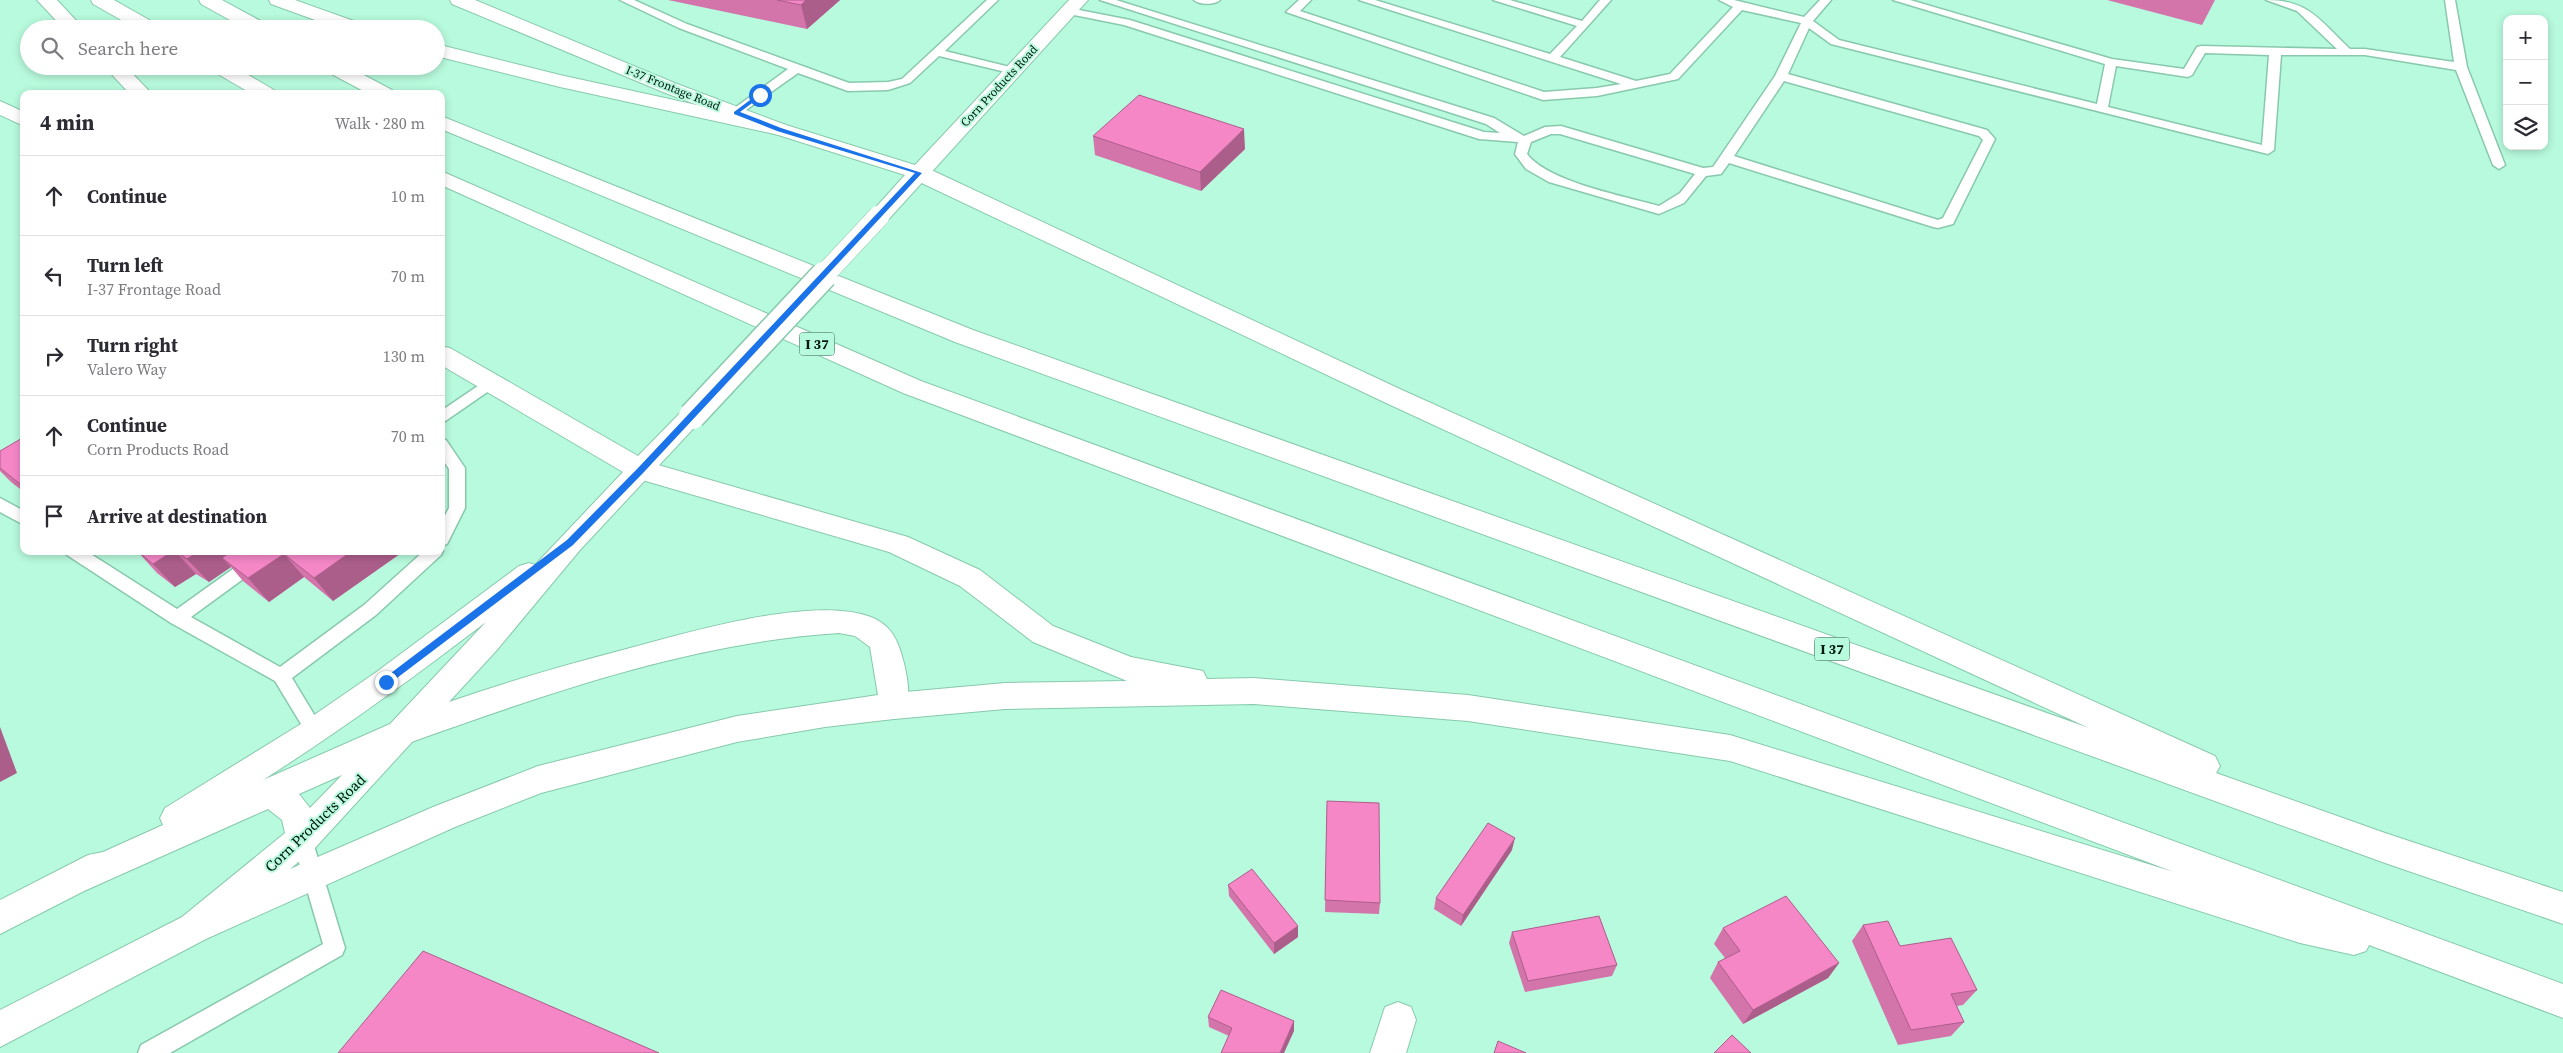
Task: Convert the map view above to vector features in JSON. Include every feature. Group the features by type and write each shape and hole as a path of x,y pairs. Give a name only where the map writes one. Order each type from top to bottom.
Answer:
{"main road":[{"path":"46,0 66,20"},
{"path":"100,0 136,20"},
{"path":"208,0 245,20"},
{"path":"278,0 333,20"},
{"name":"I-37 Frontage Road","path":"459,0 670,88 779,130 919,173 1384,392 2386,848"},
{"name":"Corn Products Road","path":"0,1030 194,928 302,839 486,643 570,543 692,416 1074,5"},
{"path":"445,52 560,81 779,130"},
{"path":"123,75 138,90"},
{"path":"234,75 260,90"},
{"path":"348,75 377,90"},
{"path":"0,107 20,118"},
{"name":"I 37","path":"445,124 964,336 2386,848 2563,908"},
{"name":"I 37","path":"445,179 912,386 2563,1001"},
{"path":"445,356 641,470 898,544 970,578 1043,634 1128,669 1254,691 1468,708 1730,748 2300,927 2468,966"},
{"name":"Corn Products Road","path":"0,918 85,876 315,731 409,665 570,543"},
{"path":"85,876 406,730 516,691 710,638 794,624 838,621 863,626 883,640 889,662 894,706"},
{"path":"194,928 444,817 538,780 737,729 825,714 1005,696 1254,691"},
{"path":"267,793 286,801 297,814 302,839"},
{"path":"1388,1053 1398,1020"}],"lane":[{"path":"625,0 683,26 848,87 888,86 906,82 992,0"},
{"path":"1105,0 1490,121 1520,138"},
{"path":"1199,0 1215,0"},
{"path":"1306,0 1292,12 1543,96 1596,92 1674,77 1740,6"},
{"path":"1364,0 1636,84"},
{"path":"1498,0 1584,25"},
{"path":"1553,58 1606,0"},
{"path":"1724,0 1740,6 1807,22 1835,42 2268,150 2274,52"},
{"path":"1074,5 1483,136 1520,138 1549,130 1561,130 1702,172 1717,171 1756,118 1781,76 1807,22 1826,0"},
{"path":"1898,0 2111,62 2188,73 2201,49 2274,52 2365,52 2462,67"},
{"path":"2271,0 2301,9 2347,52"},
{"path":"2450,0 2462,67 2499,165"},
{"path":"936,52 1014,71"},
{"path":"2102,109 2111,62"},
{"path":"736,113 797,68"},
{"path":"1726,158 1938,224 1948,221 1990,139 1983,133 1781,76"},
{"path":"1520,138 1521,154 1530,166 1554,179 1659,210 1671,207 1688,195 1702,172"},
{"path":"445,416 491,382"},
{"path":"445,450 457,468 457,508 445,532"},
{"path":"0,504 20,516"},
{"path":"80,555 177,618 281,676 315,731"},
{"path":"177,618 264,555"},
{"path":"281,676 370,610 431,555"},
{"path":"149,1053 335,948 302,839"}],"building":[{"path":"777,0 806,0 801,5"},
{"path":"1139,95 1244,129 1200,172 1093,136"},
{"path":"20,439 20,484 0,468 0,451"},
{"path":"142,555 167,555 153,564"},
{"path":"182,555 193,555 187,559"},
{"path":"226,555 282,555 248,578 222,558"},
{"path":"285,555 346,555 314,578"},
{"path":"1327,801 1379,803 1380,903 1325,900"},
{"path":"1488,823 1515,838 1463,915 1436,898"},
{"path":"1252,869 1298,926 1274,943 1228,885"},
{"path":"1786,896 1839,963 1753,1010 1718,962 1740,951 1723,928"},
{"path":"1599,916 1617,965 1528,981 1512,932"},
{"path":"1888,921 1900,946 1951,938 1977,990 1951,994 1964,1022 1911,1030 1863,925"},
{"path":"423,951 659,1053 338,1053"},
{"path":"1221,990 1294,1021 1280,1053 1221,1053 1232,1028 1208,1017"},
{"path":"1732,1035 1751,1053 1714,1053"},
{"path":"1498,1041 1526,1053 1494,1053"}],"route":[{"path":"386,682 570,543 641,470 919,173 779,130 736,113 760,95"}]}
